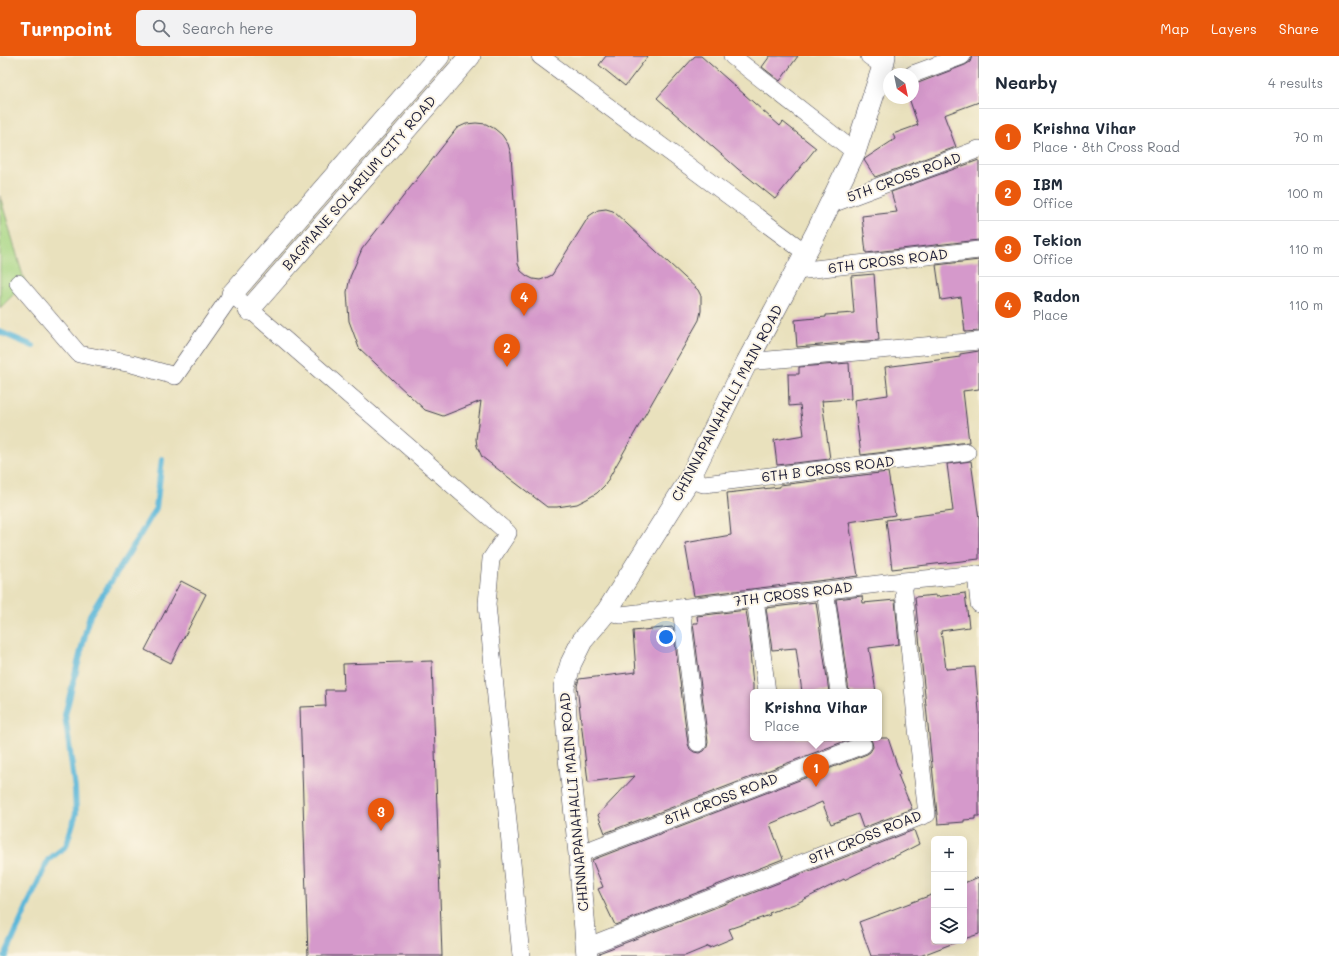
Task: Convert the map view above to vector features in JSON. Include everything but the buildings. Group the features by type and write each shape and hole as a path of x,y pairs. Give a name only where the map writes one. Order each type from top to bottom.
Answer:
{"street":[{"name":"BAGMANE SOLARIUM CITY ROAD","path":"232,294 439,56"},
{"name":"BAGMANE SOLARIUM CITY ROAD","path":"249,310 470,56"},
{"path":"540,56 806,253"},
{"path":"732,56 855,152"},
{"path":"919,72 962,56"},
{"name":"CHINNAPANAHALLI MAIN ROAD","path":"586,951 579,854 568,758 564,687 571,664 582,641 607,611 689,480 747,362 797,271 855,152 880,70"},
{"name":"5TH CROSS ROAD","path":"829,205 979,149"},
{"name":"6TH CROSS ROAD","path":"797,271 979,250"},
{"path":"18,283 79,354 132,364 175,376 232,294 508,533 491,559 487,604 521,956"},
{"path":"747,362 979,341"},
{"name":"6TH B CROSS ROAD","path":"689,480 704,484 967,452"},
{"path":"978,574 979,604"},
{"name":"7TH CROSS ROAD","path":"607,611 621,615 903,581 978,574"},
{"name":"9TH CROSS ROAD","path":"586,951 927,814 917,729 903,581"},
{"path":"826,590 839,689"},
{"path":"755,598 767,689"},
{"path":"681,608 698,743"},
{"name":"8TH CROSS ROAD","path":"579,854 863,745"}],"green space":[{"path":"0,196 25,283 0,308"}],"waterway":[{"path":"0,332 33,346"},
{"path":"5,956 48,860 66,846 76,813 75,789 65,715 90,615 156,508 162,459"}],"place":[{"name":"Radon","path":"524,316"},
{"name":"IBM","path":"507,367"},
{"name":"Krishna Vihar","path":"816,787"},
{"name":"Tekion","path":"381,831"}]}
